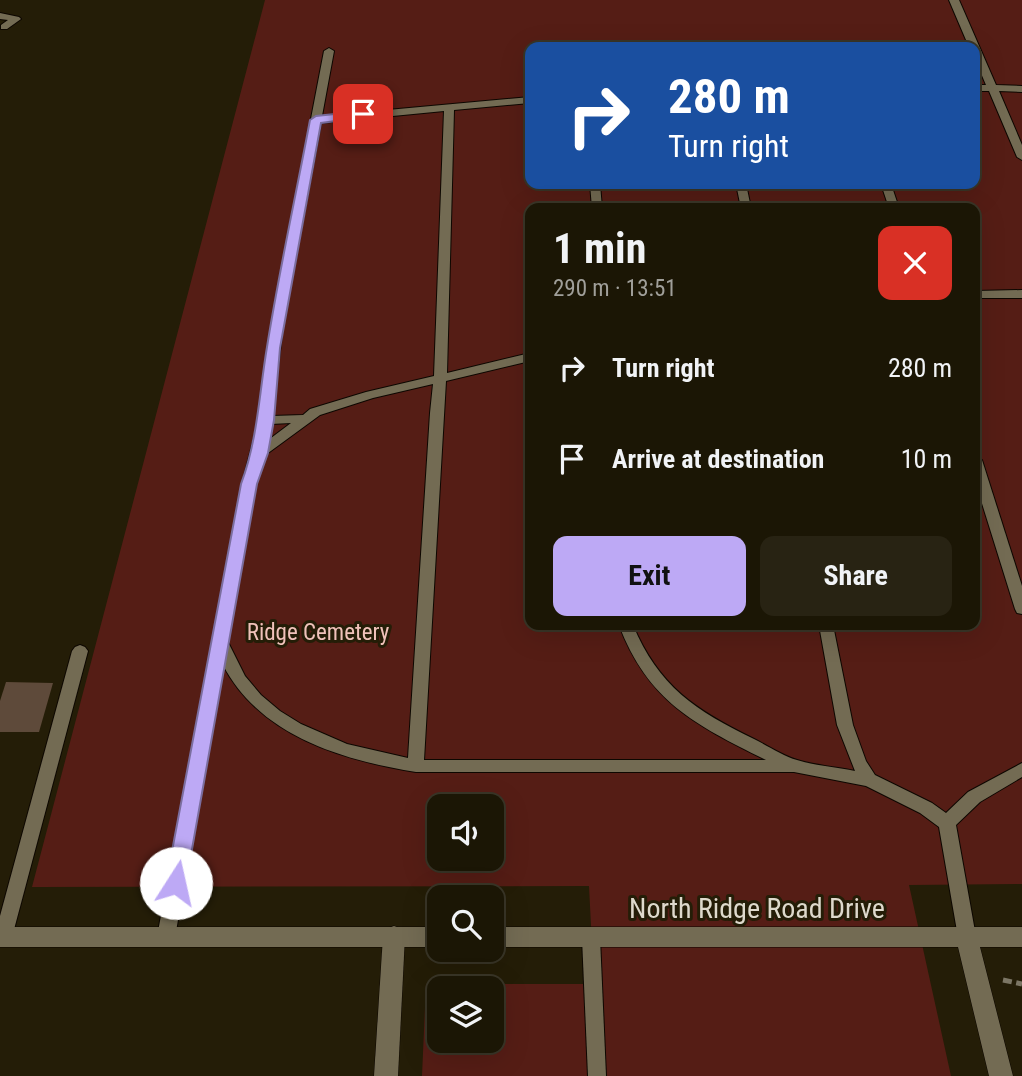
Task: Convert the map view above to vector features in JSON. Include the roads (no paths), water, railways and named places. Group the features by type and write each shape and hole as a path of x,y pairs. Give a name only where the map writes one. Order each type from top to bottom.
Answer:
{"street":[{"path":"386,1076 394,936"},
{"path":"2,937 427,937"},
{"name":"North Ridge Road Drive","path":"504,937 1022,937"},
{"path":"967,937 1001,1076"}],"lane":[{"path":"954,0 972,42"},
{"path":"0,16 16,19 4,27"},
{"path":"166,937 249,484 260,453 273,348 330,51"},
{"path":"980,62 1022,157"},
{"path":"980,88 1022,89"},
{"path":"316,120 525,100"},
{"path":"416,766 436,413 442,377 449,107"},
{"path":"980,295 1022,294"},
{"path":"260,453 302,419 336,404 525,358"},
{"path":"266,420 302,419"},
{"path":"980,476 1022,609"},
{"path":"628,630 637,655 653,677 675,699 728,734 794,766"},
{"path":"827,630 848,738 854,757 869,780"},
{"path":"220,642 239,679 275,715 302,731 361,755 416,766 794,766 869,780 926,808 947,823 967,937"},
{"path":"2,937 80,651"},
{"path":"947,823 984,790 1022,769"},
{"path":"591,939 597,1076"}],"park label":[{"name":"Ridge Cemetery","path":"318,632"}]}
